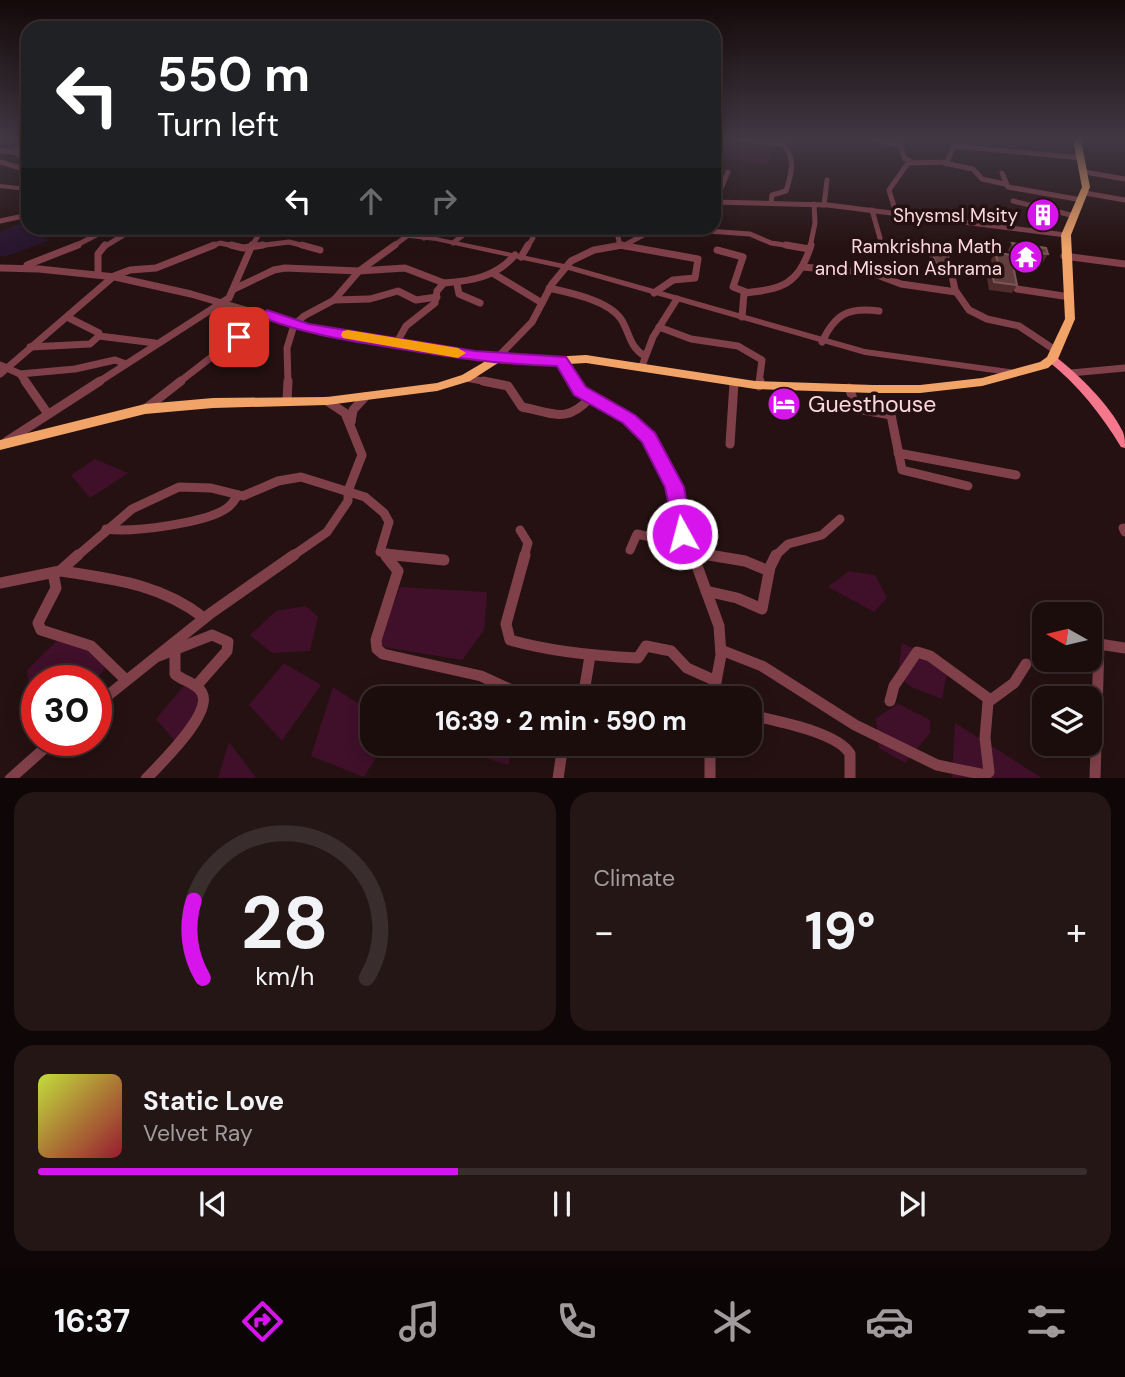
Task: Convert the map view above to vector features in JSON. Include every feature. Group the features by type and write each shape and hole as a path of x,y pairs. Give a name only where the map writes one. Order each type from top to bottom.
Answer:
{"main road":[{"path":"2,444 145,409 214,402 327,401 438,387 466,378 496,359 643,361 734,383 759,386 939,388 982,382 1044,365 1053,354 1070,320 1070,297 1064,256 1066,235 1084,197 1085,176"},
{"path":"1053,354 1102,409 1125,444"}],"street":[{"path":"771,203 772,195 786,191 791,176"},
{"path":"896,213 889,190 899,176"},
{"path":"980,176 1005,184 1084,197 1125,200"},
{"path":"1003,176 1005,184"},
{"path":"824,205 827,180"},
{"path":"0,186 21,188"},
{"path":"1013,201 1075,216"},
{"path":"721,203 814,204 1066,235"},
{"path":"717,250 743,257 733,287 746,292 765,292 787,284 796,277 809,249 815,226 814,204"},
{"path":"872,210 880,238"},
{"path":"1,221 21,217"},
{"path":"721,232 750,234 772,243 809,249"},
{"path":"20,268 89,241 96,235"},
{"path":"98,274 98,254 107,243 122,235"},
{"path":"2,444 220,304 234,289 248,259 250,247 258,235"},
{"path":"400,235 424,237 566,267 822,342 880,355 1017,373"},
{"path":"453,243 463,235"},
{"path":"234,289 280,268 359,271 408,269 444,283 457,284 500,272 518,256 533,238 532,235"},
{"path":"618,235 620,246"},
{"path":"0,268 98,274 144,281 220,304 267,314 307,329 496,359 532,322 550,288 566,267 587,253 620,246 642,235"},
{"path":"287,401 290,371 287,361 288,341 295,324 312,311 334,300 359,271 407,236"},
{"path":"2,369 114,276 130,270 156,268 220,243 240,248 262,248 289,242 320,250"},
{"path":"620,246 698,259 695,278 681,277 669,281 654,293"},
{"path":"1064,256 1125,264"},
{"path":"950,261 950,275 968,313 1017,325 1053,354"},
{"path":"802,267 872,273 901,284 956,292"},
{"path":"0,274 10,268"},
{"path":"494,274 541,303"},
{"path":"397,342 406,326 430,309 437,297 437,291 444,283"},
{"path":"457,284 459,294 480,303"},
{"path":"550,288 583,296 613,312 621,321 631,346 643,361 659,327 677,299"},
{"path":"1017,289 1070,297"},
{"path":"334,300 370,299 398,291 412,299 437,297"},
{"path":"742,317 746,292"},
{"path":"822,342 831,321 843,310 880,311"},
{"path":"145,409 267,314"},
{"path":"67,317 99,333 99,336"},
{"path":"659,327 692,340 728,342 745,347 762,360 759,386"},
{"path":"30,347 90,344 99,336 156,343"},
{"path":"2,369 20,374 75,369 104,361 116,360 126,364"},
{"path":"561,360 580,391 640,428 649,438 671,481 678,501 682,534 719,626 721,650 715,686"},
{"path":"1070,373 1125,368"},
{"path":"20,374 48,414"},
{"path":"466,378 512,387 522,407 545,411 571,415 590,398"},
{"path":"730,444 734,383"},
{"path":"849,388 857,409 891,415 904,472 968,486"},
{"path":"350,425 353,410 365,397"},
{"path":"112,692 204,618 327,532 348,501 348,491 361,464 362,455 345,413 327,401"},
{"path":"898,453 1016,475"},
{"path":"126,680 91,646 41,630 38,623 56,588 57,572 132,509 179,487 211,488 248,495 292,476 348,491 373,503 387,517 389,529 380,552 398,571 376,640 377,649 383,654 481,676 503,686"},
{"path":"106,529 115,532 135,531 206,516 230,506 238,495"},
{"path":"706,591 737,598 762,609 768,592 769,571 777,553 797,541 816,539 840,519"},
{"path":"520,530 528,543 506,624 510,640 559,653 590,656 638,658 646,646 668,650 682,658 687,668 716,681"},
{"path":"630,550 637,534 736,559 769,571"},
{"path":"386,556 444,560"},
{"path":"0,583 57,572 130,581 161,589 192,607 204,618"},
{"path":"150,660 217,635 228,642 227,651 197,685"},
{"path":"1095,778 1099,644 1125,648"},
{"path":"147,778 202,711 205,697 197,685 175,674 175,650"},
{"path":"721,650 761,666 855,725 937,765 994,775 985,738 989,699"},
{"path":"890,701 894,686 916,652 930,656 989,699"},
{"path":"579,686 590,656"},
{"path":"989,699 1014,683 1026,664"},
{"path":"762,718 844,745 851,756 850,778"},
{"path":"11,778 36,756"},
{"path":"558,778 561,756"},
{"path":"710,756 710,778"}],"shaded area":[{"path":"19,224 21,235 40,235 50,240 4,257 0,256 0,232"},
{"path":"95,459 128,473 90,498 71,475"},
{"path":"849,571 875,575 887,598 874,612 828,587"},
{"path":"400,587 487,592 484,630 462,660 377,646"},
{"path":"306,606 318,617 310,651 272,653 250,635 276,611"},
{"path":"60,638 85,644 103,665 32,665"},
{"path":"902,643 926,655 947,673 942,699 911,687 898,676"},
{"path":"284,663 321,685 282,741 249,705"},
{"path":"188,681 205,695 192,721 175,741 156,719"},
{"path":"333,687 360,705 360,756 377,756 364,777 311,756"},
{"path":"898,704 930,720 930,733 905,763 879,748 876,718"},
{"path":"955,723 1042,778 952,778"},
{"path":"229,742 256,778 218,778"},
{"path":"479,756 511,756 508,765"}],"building":[{"path":"1040,207 1050,210 1051,215 1043,214"},
{"path":"1012,243 1046,248 1048,254 1016,250"},
{"path":"932,248 948,250 949,264 935,263"},
{"path":"995,252 1011,255 1017,285 994,282 991,270 1000,271"}],"slow traffic":[{"path":"348,335 458,353"}],"place":[{"name":"Shysmsl Msity","path":"1043,215"},
{"name":"Ramkrishna Math and Mission Ashrama","path":"1026,257"},
{"name":"Guesthouse","path":"784,404"}],"route":[{"path":"239,337 267,314 307,329 475,356 509,360 561,360 580,391 629,419 649,438 674,487 682,534"}]}
